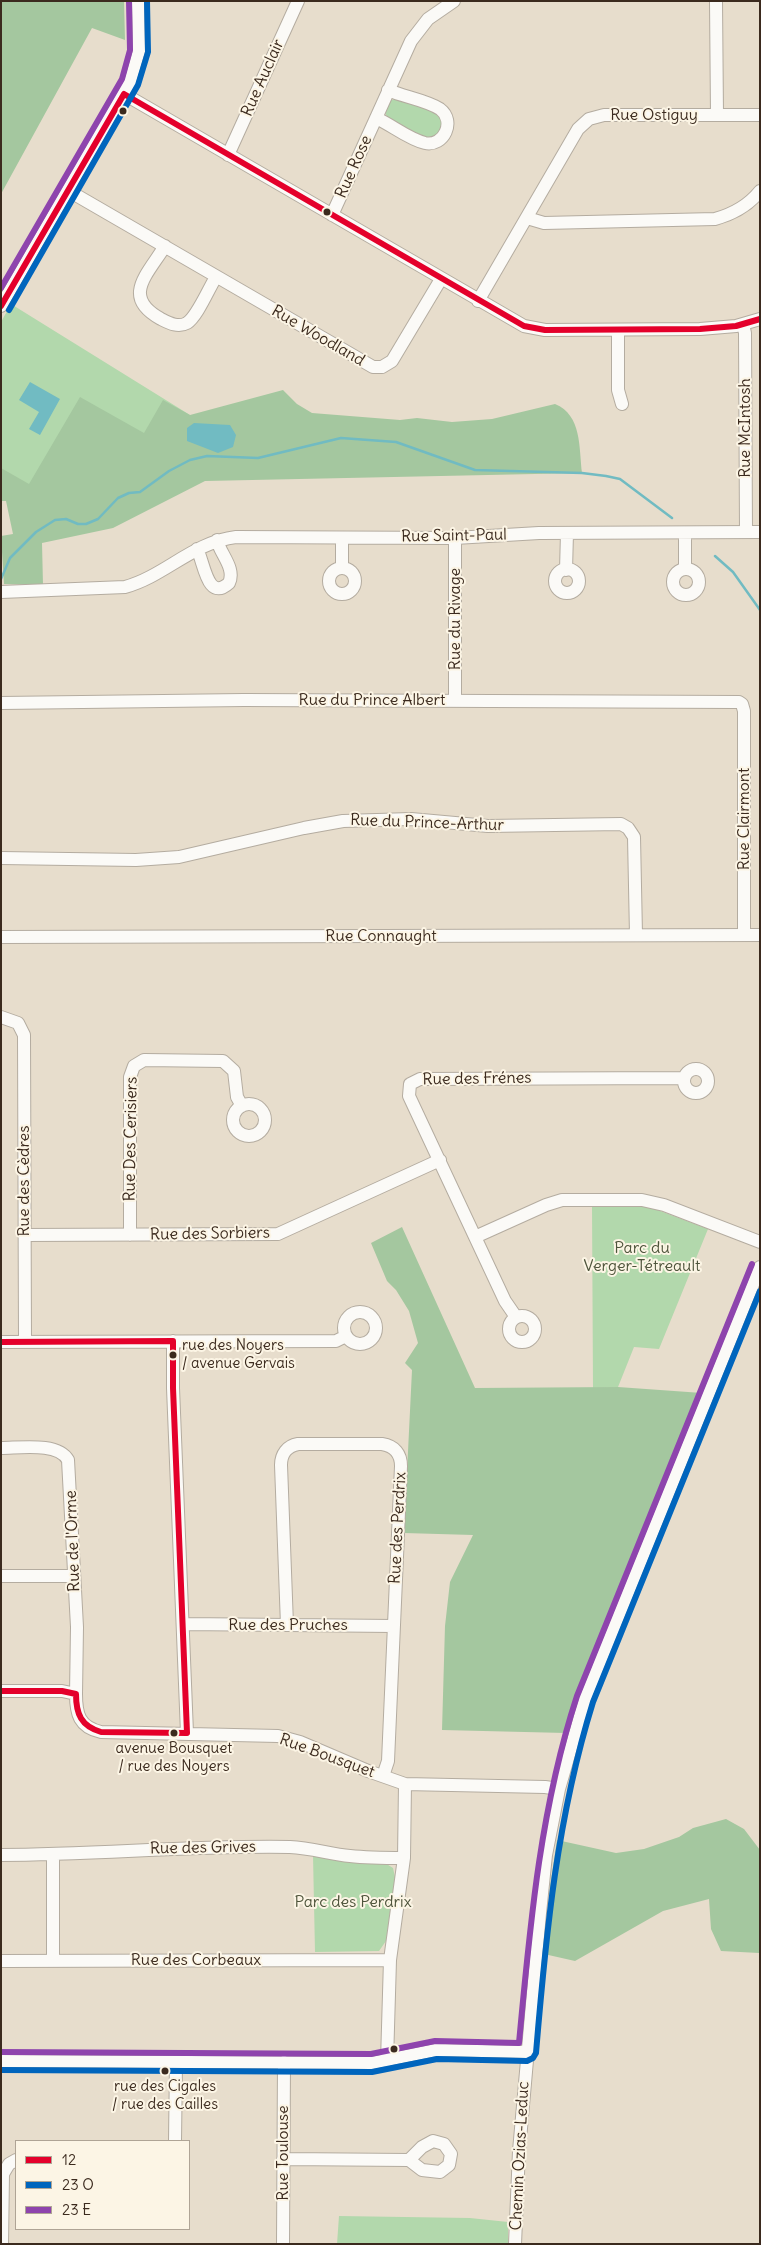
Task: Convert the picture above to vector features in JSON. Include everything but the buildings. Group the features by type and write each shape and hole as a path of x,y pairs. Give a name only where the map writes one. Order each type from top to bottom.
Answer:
{"street":[{"path":"1,306 69,191 132,77 138,59 138,1"},
{"name":"Rue Auclair","path":"228,155 298,1"},
{"name":"Rue Rose","path":"332,215 388,90 418,29 433,14 454,1"},
{"name":"Rue Ostiguy","path":"716,1 717,114"},
{"name":"Rue Rose","path":"376,118 426,143 438,141 446,131 447,119 440,110 388,90"},
{"path":"124,94 519,324 534,329 700,329 743,324 760,319"},
{"name":"Rue Ostiguy","path":"478,301 578,129 589,119 604,115 717,114 760,116"},
{"name":"Rue Woodland","path":"69,191 367,365 376,368 392,361 441,279"},
{"path":"527,218 544,223 715,219 727,216 743,207 760,191"},
{"path":"165,246 141,286 139,294 142,304 162,319 177,325 188,322 216,277"},
{"name":"Rue McIntosh","path":"743,324 745,342 746,532"},
{"path":"618,330 618,390 622,404"},
{"name":"Rue Saint-Paul","path":"1,592 125,587 142,581 217,540 250,537 455,538 566,533 760,532"},
{"path":"566,533 566,570"},
{"path":"685,533 685,568"},
{"path":"342,538 342,568"},
{"name":"Rue du Rivage","path":"455,538 455,700"},
{"path":"198,549 203,558 209,582 215,587 223,587 230,580 231,571 219,549 217,540"},
{"name":"Rue du Prince Albert","path":"1,703 244,700 735,700 742,704"},
{"name":"Rue Clairmont","path":"742,704 744,711 744,935"},
{"name":"Rue du Prince-Arthur","path":"1,858 136,860 179,857 343,820 421,820 488,826 621,824 628,828 634,837 636,934"},
{"name":"Rue Connaught","path":"1,937 760,935"},
{"name":"Rue des Cèdres","path":"1,1018 18,1023 24,1035 25,1342"},
{"name":"Rue Des Cerisiers","path":"130,1235 130,1076 134,1066 144,1060 224,1061 234,1071 237,1097 242,1106"},
{"name":"Rue des Frénes","path":"516,1317 505,1301 408,1094 409,1086 415,1080 684,1078"},
{"name":"Rue des Sorbiers","path":"24,1235 278,1234 440,1160"},
{"path":"475,1237 556,1201 574,1199 642,1200 664,1204 760,1242"},
{"name":"Chemin Ozias-Leduc","path":"516,2244 519,2151 543,1879 559,1790 585,1699 760,1267"},
{"path":"1,1342 336,1341 346,1336"},
{"path":"173,1341 187,1733"},
{"name":"Rue des Perdrix","path":"287,1624 281,1465 283,1455 289,1447 298,1444 373,1444 391,1446 398,1452 401,1461 388,1760 383,1776"},
{"name":"Rue de l'Orme","path":"1,1448 54,1449 67,1457 70,1466 76,1627 76,1694"},
{"path":"1,1576 74,1576"},
{"name":"Rue des Pruches","path":"183,1624 394,1626"},
{"path":"1,1691 62,1691 76,1694"},
{"name":"Rue Bousquet","path":"76,1694 78,1718 82,1724 91,1730 109,1733 262,1735 285,1738 405,1784 545,1787 559,1790"},
{"path":"387,2061 390,1960 404,1858 405,1784"},
{"name":"Rue des Grives","path":"1,1855 53,1855 156,1848 290,1847 311,1848 351,1856 404,1858"},
{"path":"53,1855 53,1960"},
{"name":"Rue des Corbeaux","path":"1,1961 390,1960"},
{"path":"1,2060 372,2063 436,2050 527,2052"},
{"path":"175,2140 176,2062"},
{"name":"Rue Toulouse","path":"282,2244 284,2062"},
{"path":"283,2159 408,2160"},
{"path":"2,2244 3,2174 8,2164 15,2160"}],"green space":[{"path":"1,1 124,1 125,40 92,28 1,194"},
{"path":"396,99 433,110 443,119 438,137 421,137 387,117 385,112 391,100"},
{"path":"11,304 190,415 41,495 1,470 1,322"},
{"path":"283,390 297,404 312,413 400,420 417,418 452,422 492,419 555,404 564,409 575,424 578,433 582,473 205,481 113,528 42,543 43,585 4,584 1,536 13,534 6,501 1,501 1,468 29,484 80,397 144,433 163,400 190,415"},
{"name":"Parc du Verger-Tétreault","path":"592,1206 647,1206 708,1229 659,1349 634,1347 618,1387 593,1388"},
{"path":"402,1227 475,1388 618,1387 702,1393 566,1733 442,1730 445,1626 450,1582 473,1535 404,1533 412,1370 405,1363 418,1343 409,1311 396,1290 387,1281 371,1243"},
{"path":"726,1819 744,1829 760,1850 759,1953 721,1951 711,1929 709,1899 663,1911 575,1961 544,1954 550,1887 557,1840 616,1853 644,1849 679,1837 693,1828"},
{"name":"Parc des Perdrix","path":"313,1855 351,1863 385,1863 393,1868 395,1877 386,1941 379,1951 315,1952"},
{"path":"339,2216 470,2218 508,2222 508,2244 337,2244"}],"water":[{"path":"30,382 60,399 40,435 29,429 39,412 19,400"},
{"path":"194,423 230,425 236,435 233,447 218,453 187,441 187,428"}],"waterway":[{"path":"1,579 10,558 36,532 55,520 66,519 78,524 86,524 98,519 118,498 129,493 140,492 169,471 190,460 207,456 258,458 341,438 396,442 475,470 582,473 620,479 672,518"},
{"path":"715,556 733,572 760,610"}],"transit line":[{"path":"1,288 122,79 130,50 129,1"},
{"path":"9,310 138,85 148,52 147,1"},
{"name":"12","path":"1,306 124,94 524,326 545,330 700,329 736,326 760,319"},
{"path":"1,2052 371,2054 435,2041 519,2043 538,1868 545,1824 564,1739 577,1696 752,1264"},
{"path":"1,2070 372,2072 437,2059 527,2061 533,2058 536,2053 549,1920 562,1832 570,1789 593,1702 760,1291"},
{"name":"12","path":"1,1342 173,1341 173,1388 187,1733 101,1732 84,1723 77,1708 76,1694 62,1691 1,1691"}],"place":[{"name":"rue des Noyers / avenue Gervais","path":"173,1355"},
{"name":"avenue Bousquet / rue des Noyers","path":"174,1733"},
{"name":"rue des Cigales / rue des Cailles","path":"165,2071"}]}
